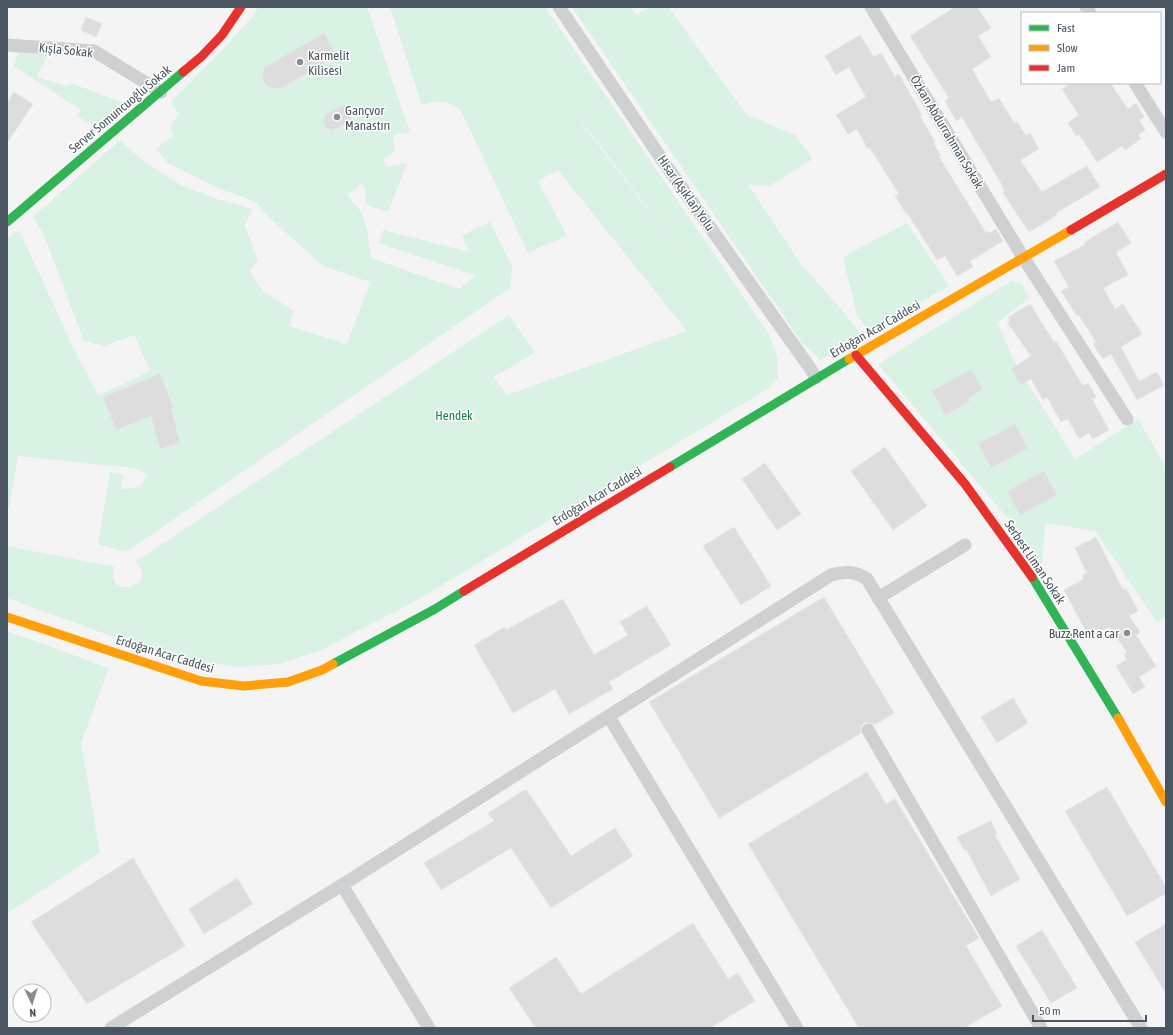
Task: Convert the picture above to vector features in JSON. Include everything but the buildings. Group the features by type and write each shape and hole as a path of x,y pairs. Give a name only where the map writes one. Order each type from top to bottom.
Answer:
{"main road":[{"name":"Server Somuncuoğlu Sokak","path":"7,222 162,92 201,57 222,35 241,7"},
{"name":"Erdoğan Acar Caddesi","path":"7,617 201,681 244,686 288,682 322,670 435,609 816,378 1166,174"},
{"name":"Serbest Liman Sokak","path":"856,355 964,484 1033,579 1105,696 1166,802"}],"street":[{"name":"Hisar (Aşıklar) Yolu","path":"559,7 663,161 816,378"},
{"name":"Özkan Abdurrahman Sokak","path":"871,7 1024,257 1127,419"},
{"name":"Kışla Sokak","path":"7,45 94,51 162,92"},
{"path":"1136,84 1166,132"},
{"path":"878,598 965,545"},
{"path":"112,1028 609,717 831,575 842,572 860,574 867,579 1141,1028"},
{"path":"609,717 797,1028"},
{"path":"868,730 1041,1028"},
{"path":"342,885 429,1028"}],"green space":[{"path":"258,7 367,7 410,132 393,135 395,152 383,158 386,167 407,163 388,212 366,205 365,186 360,183 356,190 347,194 361,212 367,230 371,258 460,289 475,275 379,243 383,230 469,252 462,235 490,222 512,266 510,288 126,552 98,544 110,472 123,474 121,489 140,487 147,474 134,468 18,456 9,507 7,507 7,239 19,230 73,347 98,395 150,371 135,335 103,346 84,341 43,233 33,217 120,140 143,161 181,185 220,200 252,209 245,226 258,261 249,270 263,291 294,311 289,326 347,344 370,282 323,266 262,211 257,202 220,189 168,163 156,149 174,135 170,128 179,114 171,102 224,48 255,14"},
{"name":"Hendek","path":"390,7 545,7 768,333 777,356 778,377 769,388 414,602 319,651 279,664 239,667 187,660 141,647 7,598 7,546 115,567 113,578 117,584 123,587 131,587 138,584 142,578 142,571 135,562 509,315 535,353 493,377 507,395 687,331 558,170 538,181 567,236 528,253 461,111 451,104 443,102 433,102 422,105","holes":["578,117 682,252 615,167"]},
{"path":"572,7 631,7 636,15 650,7 668,7 747,115 795,135 813,159 769,186 748,185 800,263 846,315 861,335 840,351 820,360 802,343"},
{"path":"18,52 48,55 37,77 65,86 73,84 131,105 100,130 77,116 81,110 14,66"},
{"path":"907,223 949,286 869,332 857,315 843,257"},
{"path":"1011,281 1022,284 1029,298 998,322 1012,358 1075,459 1138,419 1166,467 1166,617 1157,622 1095,531 1045,523 1042,565 1020,533 878,364"},
{"path":"7,631 109,668 81,743 100,853 7,913"}],"traffic: fast":[{"path":"7,222 183,72"},
{"path":"670,467 849,359"},
{"path":"1032,577 1118,718"},
{"path":"333,664 435,609 464,591"}],"traffic: slow":[{"path":"849,359 1071,230"},
{"path":"7,617 201,681 244,686 288,682 322,670 333,664"},
{"path":"1118,718 1166,802"}],"traffic: jam":[{"path":"183,72 201,57 222,35 241,7"},
{"path":"1071,230 1166,174"},
{"path":"856,355 965,484 1032,577"},
{"path":"464,591 670,467"}],"place":[{"name":"Karmelit Kilisesi","path":"300,62"},
{"name":"Gançvor Manastırı","path":"337,117"},
{"name":"Buzz Rent a car","path":"1127,633"}]}
